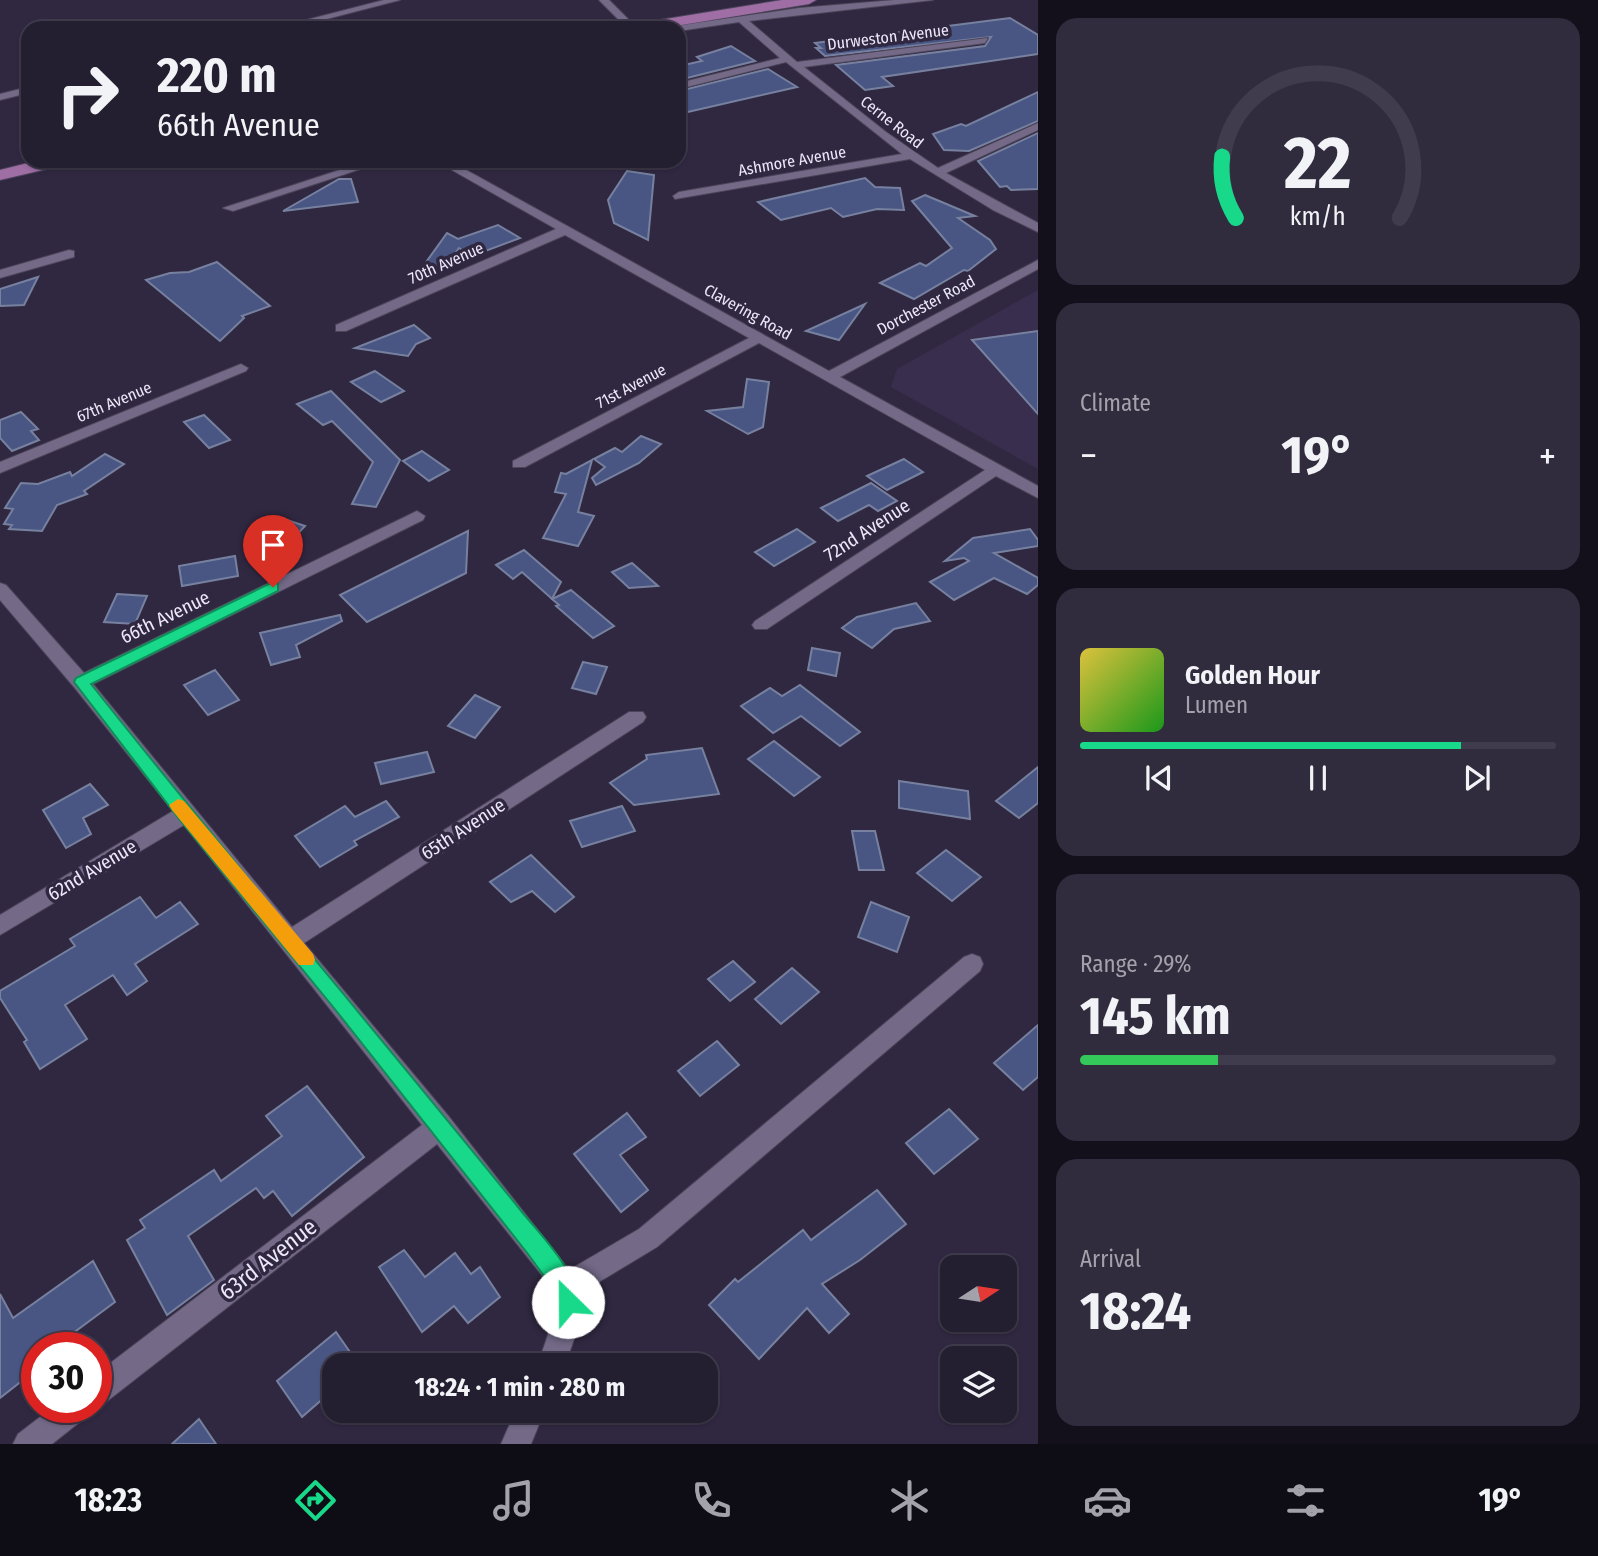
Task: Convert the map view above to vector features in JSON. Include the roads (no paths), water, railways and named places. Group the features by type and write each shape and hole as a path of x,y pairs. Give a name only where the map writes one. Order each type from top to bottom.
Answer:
{"main road":[{"path":"678,21 809,0"},
{"path":"0,175 29,168"}],"street":[{"path":"334,0 353,10"},
{"path":"308,21 395,0"},
{"path":"604,0 626,21"},
{"path":"686,27 852,5 928,0"},
{"name":"Cerne Road","path":"741,19 910,156 996,208 1038,228"},
{"name":"Durweston Avenue","path":"686,85 792,62 985,40"},
{"path":"0,97 21,92"},
{"path":"936,173 1038,127"},
{"name":"Ashmore Avenue","path":"679,196 910,156"},
{"path":"229,208 357,168"},
{"name":"Clavering Road","path":"454,168 1038,493"},
{"name":"70th Avenue","path":"341,328 565,230"},
{"path":"0,274 69,254"},
{"name":"Dorchester Road","path":"830,376 1038,264"},
{"name":"71st Avenue","path":"519,464 759,338"},
{"name":"67th Avenue","path":"0,468 240,368"},
{"name":"72nd Avenue","path":"761,625 995,470"},
{"name":"66th Avenue","path":"81,682 417,516"},
{"path":"2,595 81,682 185,814 441,1126 565,1287 567,1315 555,1353"},
{"name":"65th Avenue","path":"290,940 636,717"},
{"name":"62nd Avenue","path":"0,926 185,814"},
{"path":"565,1287 648,1238 972,964"},
{"name":"63rd Avenue","path":"112,1380 441,1126"},
{"path":"28,1444 55,1423"},
{"path":"516,1444 525,1423"}]}
